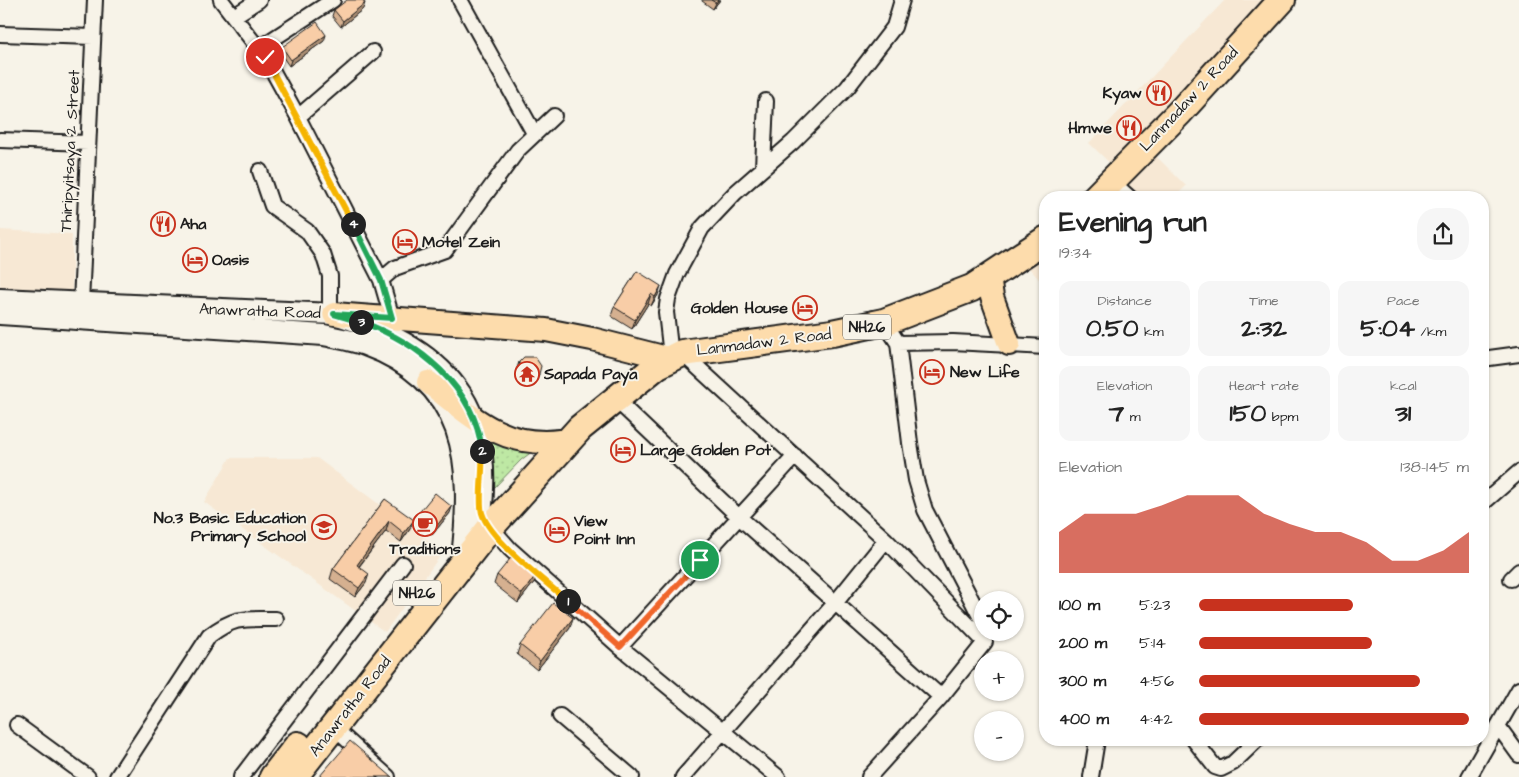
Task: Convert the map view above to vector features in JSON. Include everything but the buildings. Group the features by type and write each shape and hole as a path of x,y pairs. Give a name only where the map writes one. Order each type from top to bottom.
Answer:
{"highway":[{"name":"Lanmadaw 2 Road","path":"1113,191 1180,112 1282,0"},
{"name":"Lanmadaw 2 Road","path":"673,356 832,333 891,332 972,288 1039,244"},
{"name":"NH26","path":"570,435 614,398 673,356"},
{"name":"Anawratha Road","path":"273,777 475,537 570,435"},
{"name":"Anawratha Road","path":"294,777 475,537"}],"main road":[{"path":"989,277 992,297 1009,344"},
{"name":"Anawratha Road","path":"0,299 332,314 385,332 428,359 458,390 475,420 480,436 483,457 475,537"},
{"name":"Anawratha Road","path":"0,314 324,335 363,344 388,354 428,382 440,395 450,413 458,432 475,537"},
{"path":"332,314 546,330 673,356"},
{"path":"428,382 475,420 500,434 516,440 536,443 570,435"}],"street":[{"name":"Thiripyitsaya 2 Street","path":"81,303 95,0"},
{"path":"221,0 258,48 298,116 381,280 392,318"},
{"path":"234,16 259,0"},
{"path":"258,48 333,0"},
{"path":"460,0 534,134"},
{"path":"902,0 894,27 847,88 793,142 735,193 702,228 677,274 668,299 666,312 673,356 795,456 886,540 974,625"},
{"path":"0,34 93,37"},
{"path":"298,116 372,52"},
{"path":"763,167 766,101"},
{"path":"381,280 395,268 445,250 518,150 554,116"},
{"path":"0,140 88,143"},
{"path":"260,171 272,206 307,231 323,254 330,276 332,314"},
{"path":"974,605 925,510 916,480 891,332 1039,346"},
{"path":"1489,358 1519,354"},
{"path":"614,398 739,517 941,697"},
{"path":"620,647 795,456"},
{"path":"1489,498 1519,472"},
{"path":"475,537 510,549 620,647 778,777"},
{"path":"682,777 836,602 886,540"},
{"path":"241,777 403,564"},
{"path":"117,777 209,636 225,623 241,619 276,618"},
{"path":"869,777 941,697 983,641"},
{"path":"1489,742 1517,699"},
{"path":"560,716 632,777"},
{"path":"17,725 88,777"},
{"path":"1498,726 1519,755"},
{"path":"333,727 388,777"},
{"path":"1091,777 1096,746"},
{"path":"1199,746 1215,767 1221,769 1233,763 1251,746"},
{"path":"1469,777 1487,746"}],"shaded area":[{"path":"1225,0 1287,0 1148,148 1186,186 1181,191 1103,191 1121,174 1089,143"},
{"path":"0,230 72,234 72,292 0,288"},
{"path":"1039,243 1039,279 1020,258"},
{"name":"No.3 Basic Education Primary School","path":"230,458 317,458 443,552 385,632 204,502"}],"green space":[{"path":"485,435 537,448 521,460 492,490"}],"place":[{"name":"Kyaw","path":"1159,93"},
{"name":"Hmwe","path":"1129,128"},
{"name":"Aha","path":"163,224"},
{"name":"Motel Zein","path":"405,242"},
{"name":"Oasis","path":"195,260"},
{"name":"Golden House","path":"805,308"},
{"name":"New Life","path":"932,372"},
{"name":"Sapada Paya","path":"527,374"},
{"name":"Large Golden Pot","path":"623,450"},
{"name":"Traditions","path":"425,524"},
{"name":"No.3 Basic Education Primary School","path":"324,527"},
{"name":"View Point Inn","path":"557,530"}],"route":[{"path":"265,57 298,116 381,280 392,318 334,314 363,323 410,345 442,371 462,396 475,420 480,436 483,457 482,512 490,528 510,549 620,647 700,560"}]}
